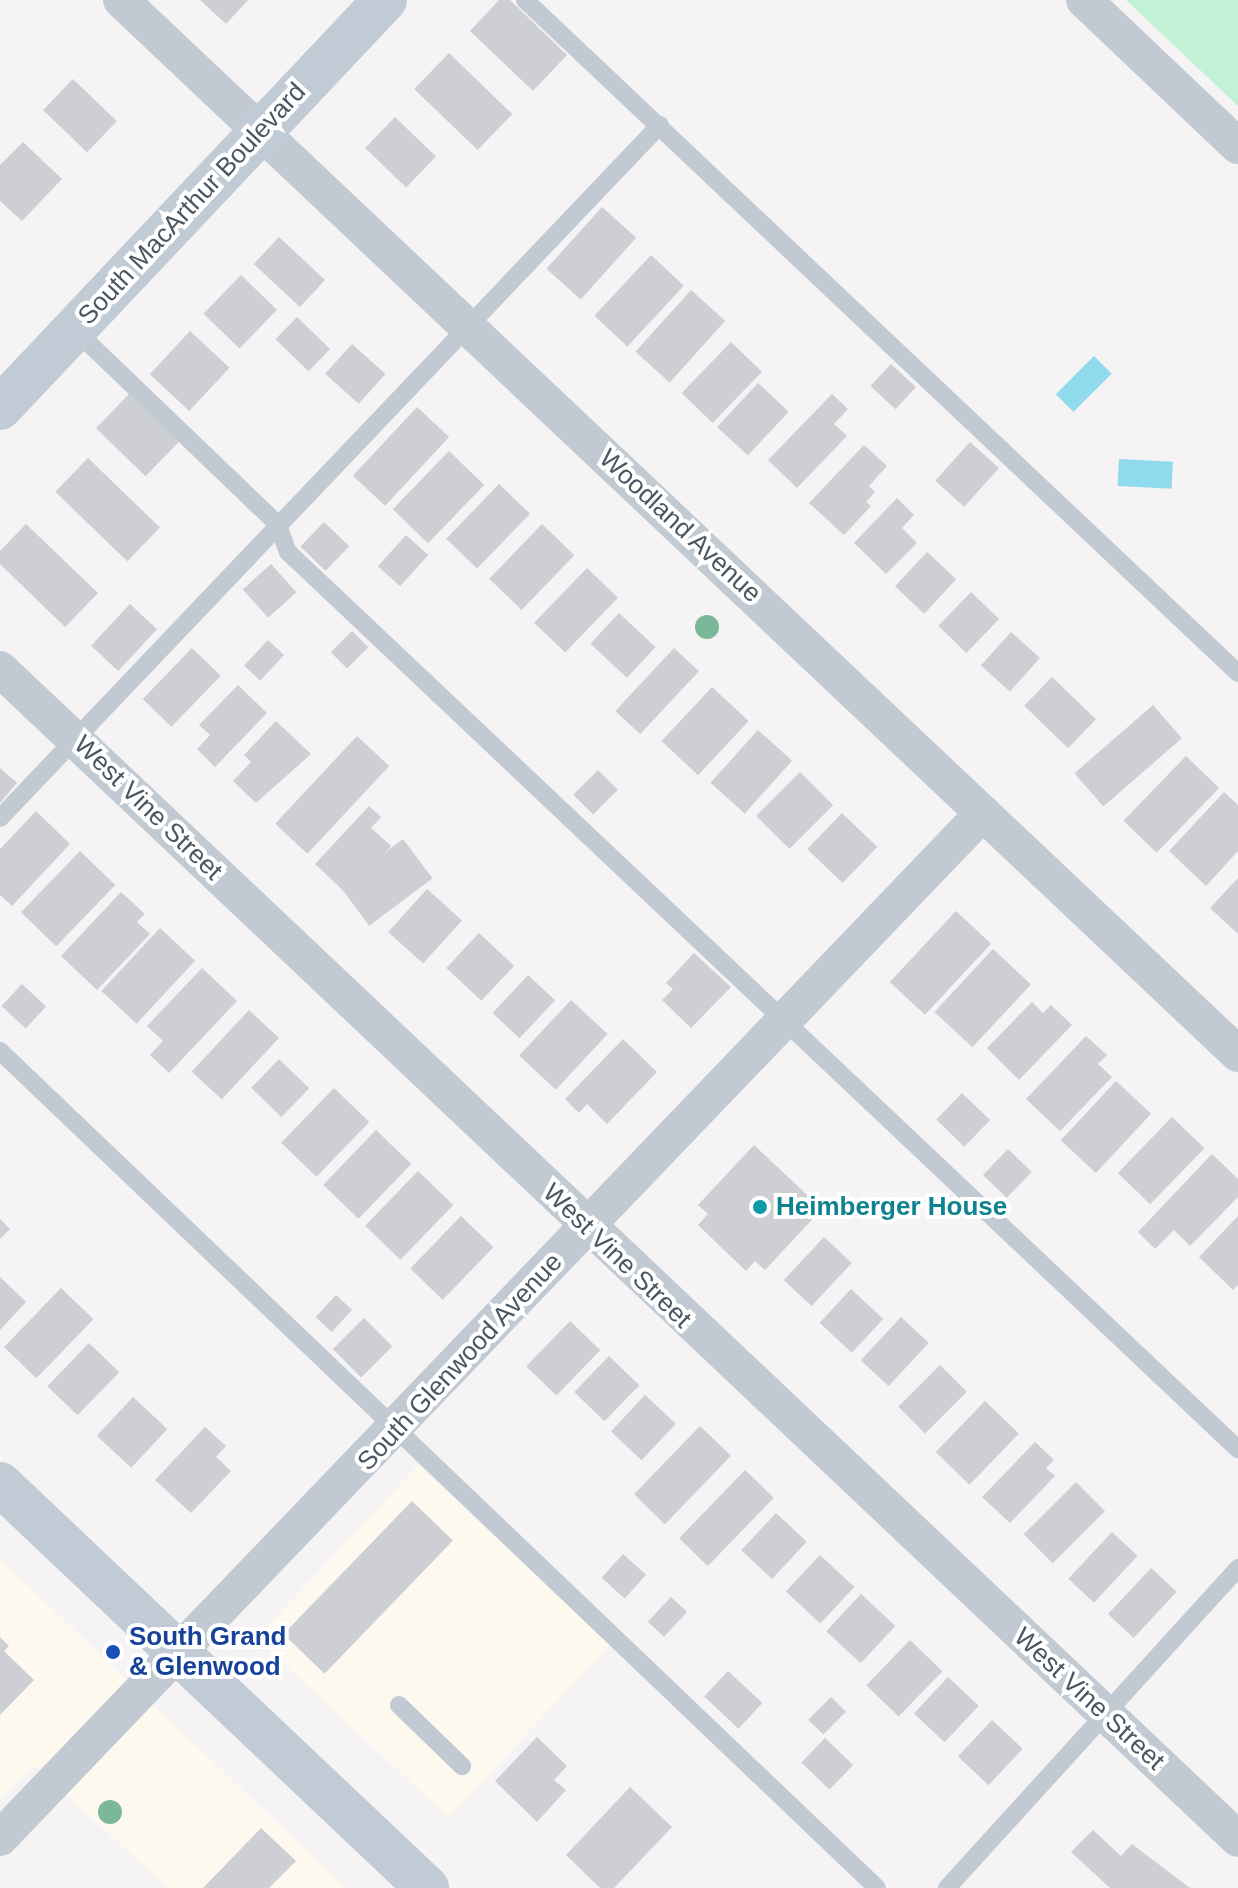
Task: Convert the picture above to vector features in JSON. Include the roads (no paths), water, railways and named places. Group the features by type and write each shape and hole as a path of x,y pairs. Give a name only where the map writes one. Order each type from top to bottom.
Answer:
{"main road":[{"name":"South MacArthur Boulevard","path":"0,408 385,0"},
{"path":"0,1484 427,1888"}],"street":[{"name":"Woodland Avenue","path":"121,0 1238,1054"},
{"path":"1084,0 1238,146"},
{"name":"West Vine Street","path":"0,669 587,1229 1238,1839"},
{"name":"South Glenwood Avenue","path":"0,1838 178,1651 219,1617 983,813"}],"lane":[{"path":"525,0 1238,673"},
{"path":"0,818 77,740 465,323 660,125"},
{"path":"75,330 278,525 288,552 782,1022 1238,1449"},
{"path":"0,1051 877,1888"},
{"path":"947,1888 1102,1711 1238,1568"},
{"path":"399,1705 462,1766"}],"water":[{"path":"1094,356 1112,374 1073,412 1056,394"},
{"path":"1119,459 1173,462 1172,489 1118,486"}],"place":[{"name":"Heimberger House","path":"760,1207"},
{"name":"South Grand & Glenwood","path":"113,1652"}]}
